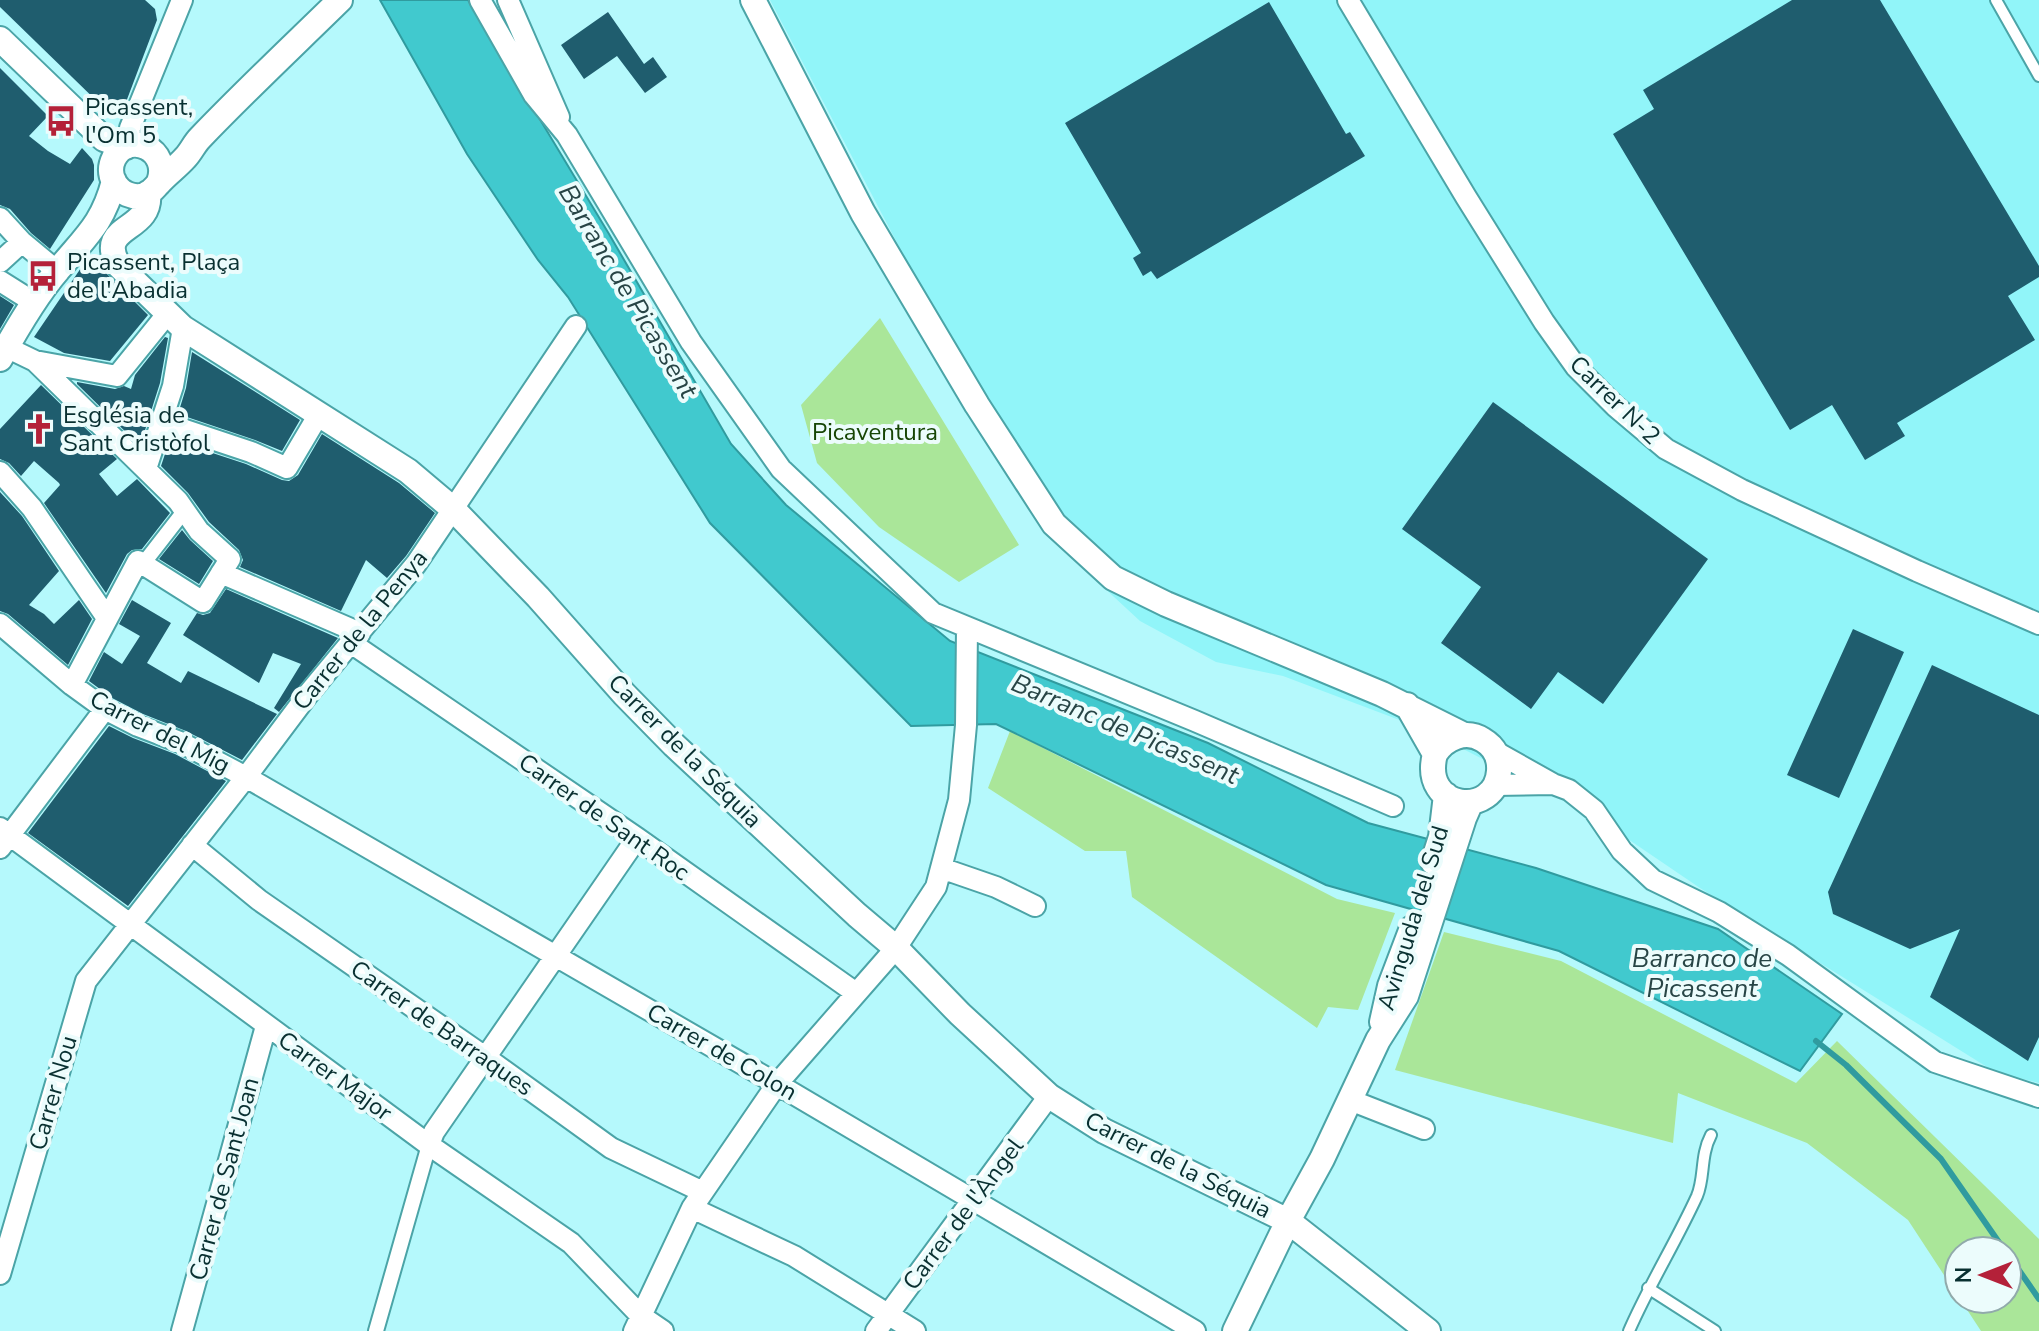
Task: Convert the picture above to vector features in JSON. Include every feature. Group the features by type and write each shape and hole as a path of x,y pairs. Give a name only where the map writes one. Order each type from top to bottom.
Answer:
{"street":[{"path":"128,170 188,155 196,142 233,104 340,0"},
{"path":"480,0 534,95 567,135"},
{"path":"508,0 567,135 691,342 781,469 933,613 1393,806"},
{"path":"753,0 863,213 977,405 1054,524 1113,578 1166,604 1407,705 1464,735 1481,738 1496,752 1500,763 1499,779 1484,798 1471,802 1452,800 1437,786 1433,774 1435,754 1440,747 1452,738 1464,735"},
{"name":"Carrer N-2","path":"1348,0 1544,322 1576,367 1615,406 1666,449 1742,490 1917,571 2036,621"},
{"path":"176,3 130,128 128,170 99,221 57,271 3,353 117,376 176,320"},
{"path":"0,39 128,170"},
{"path":"128,170 196,142"},
{"name":"Carrer de la Séquia","path":"128,170 149,204 143,214 114,239 112,255 119,266 176,320 408,471 453,509 674,745 896,948 960,1014 1049,1096 1104,1131 1288,1221 1428,1331"},
{"path":"0,218 22,242 57,271"},
{"path":"0,262 22,242"},
{"path":"0,281 35,303"},
{"path":"146,469 173,386 176,320"},
{"name":"Carrer de la Penya","path":"130,924 309,693 416,564 576,326"},
{"path":"35,361 178,501 199,531 230,559 203,602 138,561 72,685"},
{"path":"161,422 251,452 287,468 319,414"},
{"path":"0,472 32,508 107,618"},
{"path":"143,564 185,510"},
{"name":"Carrer de Sant Roc","path":"221,573 355,638 856,993"},
{"name":"Carrer del Mig","path":"0,624 105,709 180,742 246,777"},
{"path":"638,1323 698,1200 777,1084 896,948 936,887 959,800 966,725 967,628"},
{"path":"1407,705 1435,754"},
{"path":"3,837 105,709"},
{"path":"1496,752 1569,790 1594,810 1622,851 1653,880 1719,912 1788,955 1935,1062 2039,1097"},
{"name":"Carrer de Colon","path":"246,777 777,1084 1195,1331"},
{"path":"1495,785 1553,784"},
{"name":"Avinguda del Sud","path":"1446,795 1449,838"},
{"name":"Avinguda del Sud","path":"1235,1331 1378,1040 1398,991 1412,928 1449,838 1471,802"},
{"name":"Carrer Major","path":"3,837 130,924 429,1145 571,1243 638,1323 663,1331"},
{"path":"376,1331 434,1132 637,838"},
{"name":"Carrer de Barraques","path":"192,845 259,900 611,1148 794,1256 882,1322 915,1331"},
{"path":"941,868 996,887 1035,906"},
{"name":"Carrer Nou","path":"0,1274 86,981 130,924"},
{"name":"Carrer de Sant Joan","path":"182,1331 266,1026"},
{"name":"Carrer de l'Àngel","path":"882,1322 1049,1096"},
{"path":"1350,1100 1424,1129"}],"lane":[{"path":"1996,0 2039,76"},
{"path":"1629,1331 1698,1192 1704,1147 1711,1135"},
{"path":"1648,1288 1715,1331"}],"shaded area":[{"path":"770,0 2039,0 2039,1083 1995,1072 1700,888 1594,816 1426,730 1283,676 1216,662 1140,621 1073,559 1001,446"}],"green space":[{"name":"Picaventura","path":"880,318 1019,545 959,582 879,527 817,463 801,405"},
{"path":"1010,731 1337,899 1395,913 1358,1010 1328,1007 1317,1028 1132,897 1126,851 1085,851 988,788"},
{"path":"1444,932 1561,961 1796,1083 1837,1041 2039,1239 2039,1331 1981,1331 1970,1315 2023,1315 2023,1235 1943,1235 1943,1274 1908,1220 1807,1143 1678,1093 1673,1143 1395,1070"}],"water":[{"name":"Barranco de Picassent","path":"380,0 468,0 731,444 786,505 950,641 1208,743 1368,823 1536,868 1718,929 1842,1014 1800,1071 1559,951 1326,885 996,724 911,726 710,523 568,297 538,260 467,154"}],"building":[{"path":"0,0 145,0 155,9 157,20 123,110 108,112 0,7"},
{"path":"1792,0 1880,0 2039,266 2039,277 2008,296 2035,340 1897,423 1905,436 1865,460 1832,405 1790,430 1613,134 1654,109 1643,90"},
{"path":"1269,2 1346,134 1350,132 1365,156 1157,279 1151,271 1143,276 1133,258 1141,253 1065,123"},
{"path":"608,12 644,64 653,57 667,77 645,93 617,56 584,79 561,45"},
{"path":"0,68 48,116 29,136 70,164 82,148 94,165 94,180 50,249 10,209 0,205"},
{"path":"85,262 105,272 148,315 110,361 64,353 34,337"},
{"path":"0,296 14,305 0,329"},
{"path":"165,337 168,338 160,383 140,446 77,382 131,389 135,375"},
{"path":"192,352 300,420 282,451 178,414"},
{"path":"41,385 117,459 99,474 117,496 137,479 170,513 142,549 127,554 106,593 44,503 59,483 34,461 21,476 9,463 0,459 0,429"},
{"path":"1493,402 1708,559 1603,704 1558,672 1531,709 1441,643 1481,587 1402,529"},
{"path":"322,434 399,483 435,513 387,578 366,560 341,611 240,567 243,560 239,550 209,522 188,493 161,466 170,439 289,481 298,475"},
{"path":"0,492 22,516 59,571 29,605 54,624 79,600 92,619 68,665 8,614 0,611"},
{"path":"182,530 213,561 199,584 159,559"},
{"path":"226,589 338,638 279,712 274,708 301,664 273,653 259,683 183,635 197,613 210,613"},
{"path":"132,600 171,623 147,663 181,683 188,671 277,714 242,760 112,698 89,681 104,652 122,664 140,636 119,624"},
{"path":"1853,629 1904,652 1839,798 1787,775"},
{"path":"1932,665 2039,715 2039,1037 2028,1061 1930,997 1960,929 1910,949 1833,914 1828,892"},
{"path":"109,726 175,754 226,781 128,906 28,833"}],"waterway":[{"name":"Barranc de Picassent","path":"1816,1041 1846,1065 1941,1159 1994,1235"},
{"name":"Barranc de Picassent","path":"2023,1276 2039,1299"}],"place":[{"name":"Picassent, l'Om 5","path":"61,121"},
{"name":"Picassent, Plaça de l'Abadia","path":"43,276"},
{"name":"Església de Sant Cristòfol","path":"39,429"}]}
